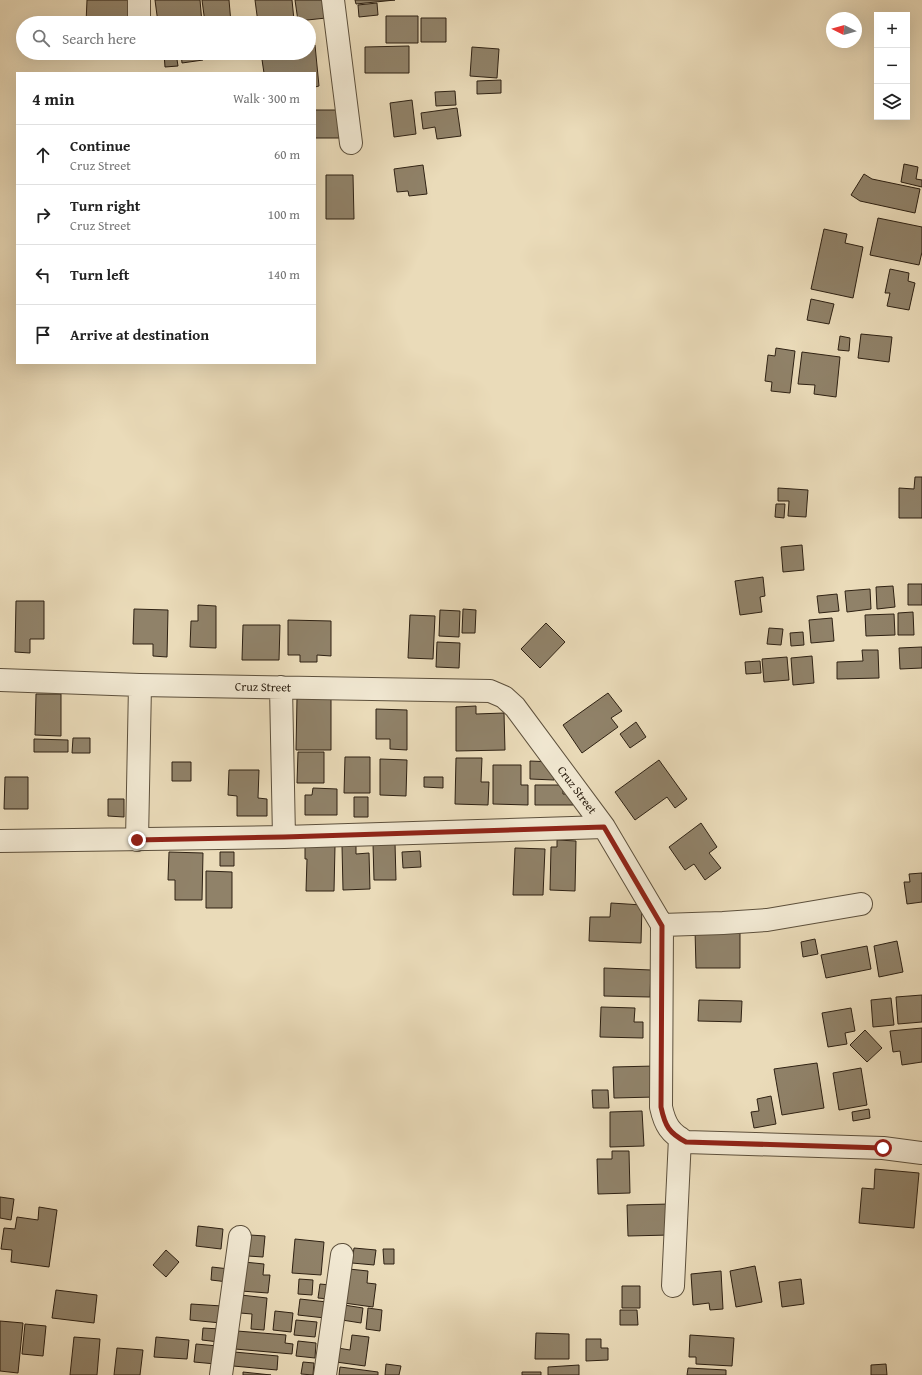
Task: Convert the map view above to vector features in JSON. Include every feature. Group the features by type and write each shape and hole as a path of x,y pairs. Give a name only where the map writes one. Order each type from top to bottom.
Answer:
{"street":[{"path":"139,0 139,16"},
{"path":"333,0 352,143"},
{"name":"Cruz Street","path":"0,680 140,685 490,691 504,697 514,707 604,827 662,926"},
{"path":"137,840 140,685"},
{"path":"281,687 284,837"},
{"path":"0,841 284,837 604,827"},
{"path":"861,904 766,920 662,926 661,1107 668,1128 676,1136 686,1142 883,1148 922,1153"},
{"path":"673,1286 680,1138"},
{"path":"221,1375 240,1237"},
{"path":"325,1375 342,1255"}],"building":[{"path":"87,0 136,0 130,16 86,16"},
{"path":"155,0 200,0 201,16 157,16"},
{"path":"202,0 229,0 230,16 204,16"},
{"path":"255,0 292,0 294,16 257,16"},
{"path":"295,0 324,0 326,18 316,19 316,16 297,16"},
{"path":"355,0 395,0 356,4"},
{"path":"377,3 378,15 359,17 358,5"},
{"path":"386,16 418,16 418,43 386,43"},
{"path":"421,18 446,18 446,42 421,42"},
{"path":"409,46 409,73 365,73 365,47"},
{"path":"472,47 499,49 497,78 470,76"},
{"path":"316,55 319,86 316,87 316,72 264,72 262,60 316,60"},
{"path":"164,60 177,60 178,66 165,67"},
{"path":"182,60 203,60 182,63"},
{"path":"501,80 501,93 477,94 477,81"},
{"path":"455,91 456,105 436,106 435,92"},
{"path":"412,100 416,134 394,137 390,103"},
{"path":"457,108 461,136 437,139 435,127 423,129 421,113"},
{"path":"316,110 340,110 339,138 316,138"},
{"path":"904,164 918,167 916,179 922,180 922,187 901,182"},
{"path":"423,165 427,194 409,196 408,191 397,192 394,169"},
{"path":"864,174 872,179 920,189 915,213 860,201 851,195"},
{"path":"326,175 353,175 354,219 326,219"},
{"path":"878,218 922,227 922,252 919,265 870,255"},
{"path":"824,229 847,234 845,243 863,247 853,298 811,289"},
{"path":"890,269 909,273 908,281 915,283 909,310 887,306 890,293 885,293"},
{"path":"811,299 834,304 829,324 807,320"},
{"path":"861,334 892,337 889,362 858,358"},
{"path":"840,336 850,338 849,351 838,350"},
{"path":"776,348 795,351 790,393 771,391 772,382 765,381 768,355 775,356"},
{"path":"802,352 840,357 836,397 814,394 815,385 798,384"},
{"path":"915,477 922,477 922,518 899,518 899,488 914,489"},
{"path":"778,488 808,490 806,517 788,516 789,501 778,501"},
{"path":"776,504 785,504 784,518 775,517"},
{"path":"802,545 804,570 783,572 781,547"},
{"path":"763,577 765,596 760,597 762,612 740,615 735,581"},
{"path":"908,584 922,584 922,605 908,605"},
{"path":"893,586 895,607 877,609 876,587"},
{"path":"870,589 871,609 847,612 845,591"},
{"path":"837,594 839,611 819,613 817,596"},
{"path":"16,601 44,601 44,639 30,639 30,653 15,652"},
{"path":"198,605 216,606 216,648 190,647 191,621 198,621"},
{"path":"134,609 168,610 167,657 153,656 153,644 133,644"},
{"path":"463,609 476,610 475,633 462,633"},
{"path":"440,610 460,611 459,637 439,636"},
{"path":"913,612 914,635 898,635 898,613"},
{"path":"894,614 895,635 866,636 865,615"},
{"path":"410,615 435,616 433,659 408,658"},
{"path":"832,618 834,641 811,643 809,620"},
{"path":"288,620 331,621 331,656 317,655 317,662 300,662 300,655 288,655"},
{"path":"546,623 565,642 540,668 521,649"},
{"path":"243,625 280,625 279,660 242,660"},
{"path":"769,628 783,629 781,645 767,644"},
{"path":"803,632 804,645 791,646 790,633"},
{"path":"437,642 460,643 459,668 436,667"},
{"path":"922,647 922,668 900,669 899,648"},
{"path":"862,650 878,650 879,678 837,679 837,662 863,661"},
{"path":"812,656 814,683 793,685 791,658"},
{"path":"787,657 789,680 764,682 762,659"},
{"path":"760,661 761,673 746,674 745,662"},
{"path":"608,693 622,711 611,718 618,727 582,753 563,725"},
{"path":"36,694 61,694 61,736 35,735"},
{"path":"297,698 331,699 331,750 296,750"},
{"path":"476,706 476,714 504,713 505,750 456,751 456,707"},
{"path":"376,709 407,710 407,750 390,749 390,739 376,739"},
{"path":"636,722 646,737 630,748 620,734"},
{"path":"73,738 90,738 90,753 72,753"},
{"path":"34,739 68,740 68,752 34,752"},
{"path":"298,752 324,752 324,783 297,783"},
{"path":"345,757 370,757 370,793 344,793"},
{"path":"456,758 482,758 481,782 489,782 488,805 455,804"},
{"path":"380,759 407,760 406,796 380,795"},
{"path":"659,760 687,799 675,808 667,797 635,820 615,792"},
{"path":"530,761 554,762 554,780 530,779"},
{"path":"172,762 191,762 191,781 172,781"},
{"path":"493,765 521,765 521,785 528,785 528,805 493,804"},
{"path":"229,770 259,770 258,798 267,799 267,816 237,816 237,796 228,795"},
{"path":"5,777 28,777 28,809 4,809"},
{"path":"424,777 443,777 443,788 424,787"},
{"path":"535,785 563,785 563,794 573,794 573,805 535,805"},
{"path":"313,788 337,789 337,815 305,815 305,795 312,795"},
{"path":"354,797 368,797 368,817 354,817"},
{"path":"108,799 124,799 124,817 108,816"},
{"path":"701,823 717,847 709,853 721,868 705,880 694,864 685,870 669,847"},
{"path":"557,840 576,841 575,891 550,890 551,847 557,847"},
{"path":"395,843 396,880 374,880 373,844"},
{"path":"356,845 356,854 369,853 370,889 343,890 342,846"},
{"path":"305,846 335,846 334,891 306,891 307,859 305,859"},
{"path":"515,848 545,849 543,895 513,895"},
{"path":"420,851 421,867 403,868 402,852"},
{"path":"169,852 203,853 202,900 175,900 175,880 168,880"},
{"path":"220,852 234,852 234,866 220,866"},
{"path":"206,871 232,872 232,908 206,908"},
{"path":"922,873 922,902 907,904 904,882 910,882 909,874"},
{"path":"611,903 642,905 641,943 589,941 590,917 610,917"},
{"path":"740,929 740,968 696,968 695,930"},
{"path":"815,939 818,954 803,957 801,942"},
{"path":"897,941 903,972 879,977 874,946"},
{"path":"867,946 871,969 826,978 821,955"},
{"path":"604,968 651,970 650,997 604,996"},
{"path":"922,995 922,1022 898,1024 896,997"},
{"path":"891,998 894,1025 873,1027 871,1000"},
{"path":"699,1000 742,1001 741,1022 698,1021"},
{"path":"601,1007 635,1008 634,1022 643,1022 643,1038 600,1037"},
{"path":"851,1008 855,1031 845,1033 847,1044 828,1047 822,1013"},
{"path":"922,1028 922,1062 902,1065 900,1051 893,1052 890,1031"},
{"path":"865,1030 882,1048 867,1062 850,1045"},
{"path":"817,1063 824,1108 782,1115 774,1069"},
{"path":"655,1066 655,1097 614,1098 613,1067"},
{"path":"861,1068 867,1105 839,1110 833,1073"},
{"path":"592,1090 608,1090 609,1108 593,1108"},
{"path":"771,1096 776,1124 754,1128 751,1112 759,1111 757,1099"},
{"path":"869,1109 870,1118 853,1121 852,1112"},
{"path":"642,1111 644,1146 610,1147 610,1112"},
{"path":"612,1151 629,1151 630,1193 598,1194 597,1159 612,1159"},
{"path":"875,1169 919,1173 914,1228 859,1223 862,1188 874,1189"},
{"path":"0,1197 14,1199 11,1220 0,1218"},
{"path":"670,1204 670,1235 628,1236 627,1205"},
{"path":"39,1207 57,1210 49,1267 11,1262 12,1250 1,1249 4,1228 15,1229 17,1217 38,1220"},
{"path":"198,1226 223,1229 221,1249 196,1246"},
{"path":"250,1235 265,1236 263,1257 248,1256"},
{"path":"295,1239 324,1242 321,1275 292,1273"},
{"path":"354,1248 376,1250 374,1265 352,1263"},
{"path":"383,1249 394,1249 394,1264 384,1264"},
{"path":"166,1250 179,1262 166,1277 153,1265"},
{"path":"244,1262 264,1264 263,1275 270,1275 268,1293 241,1291"},
{"path":"755,1266 762,1302 736,1307 730,1271"},
{"path":"212,1267 229,1269 228,1282 211,1280"},
{"path":"349,1269 368,1271 367,1283 376,1284 373,1307 344,1303"},
{"path":"721,1271 723,1309 710,1310 709,1303 693,1305 691,1274"},
{"path":"299,1279 313,1280 312,1295 298,1294"},
{"path":"801,1279 804,1304 782,1307 779,1282"},
{"path":"320,1284 330,1285 329,1299 318,1298"},
{"path":"622,1286 640,1286 640,1308 622,1308"},
{"path":"56,1290 97,1295 94,1323 52,1318"},
{"path":"241,1295 267,1298 264,1330 251,1329 252,1314 240,1313"},
{"path":"300,1299 327,1302 325,1318 298,1315"},
{"path":"191,1304 222,1306 221,1323 190,1320"},
{"path":"344,1305 363,1308 361,1323 342,1320"},
{"path":"368,1308 382,1310 380,1331 366,1329"},
{"path":"620,1310 637,1310 638,1325 620,1325"},
{"path":"275,1311 293,1313 291,1332 273,1330"},
{"path":"296,1320 317,1322 315,1337 294,1335"},
{"path":"0,1321 23,1323 18,1373 0,1371"},
{"path":"25,1324 46,1326 43,1356 22,1354"},
{"path":"203,1328 220,1329 219,1342 202,1340"},
{"path":"237,1331 286,1335 285,1343 293,1344 292,1354 235,1349"},
{"path":"536,1333 569,1334 569,1359 535,1359"},
{"path":"352,1335 369,1337 365,1366 336,1362 338,1348 350,1350"},
{"path":"690,1335 734,1338 732,1366 696,1364 696,1357 689,1357"},
{"path":"74,1337 100,1339 97,1375 70,1375"},
{"path":"156,1337 189,1340 187,1359 154,1357"},
{"path":"586,1339 601,1339 601,1348 608,1348 608,1360 586,1361"},
{"path":"298,1341 316,1343 315,1358 296,1356"},
{"path":"196,1344 218,1346 216,1364 194,1362"},
{"path":"117,1348 143,1350 140,1375 114,1375"},
{"path":"234,1352 278,1356 277,1370 233,1366"},
{"path":"303,1362 314,1363 313,1375 301,1374"},
{"path":"386,1364 401,1366 399,1375 385,1375"},
{"path":"886,1364 887,1375 871,1375 871,1365"},
{"path":"579,1365 579,1375 548,1375 548,1367"},
{"path":"340,1367 378,1372 378,1375 339,1375"},
{"path":"688,1368 726,1370 726,1375 687,1375"},
{"path":"243,1372 271,1375 243,1375"},
{"path":"522,1372 541,1372 541,1375 522,1375"}],"route":[{"path":"137,840 604,827 662,926 661,1107 668,1128 676,1136 686,1142 883,1148"}]}
